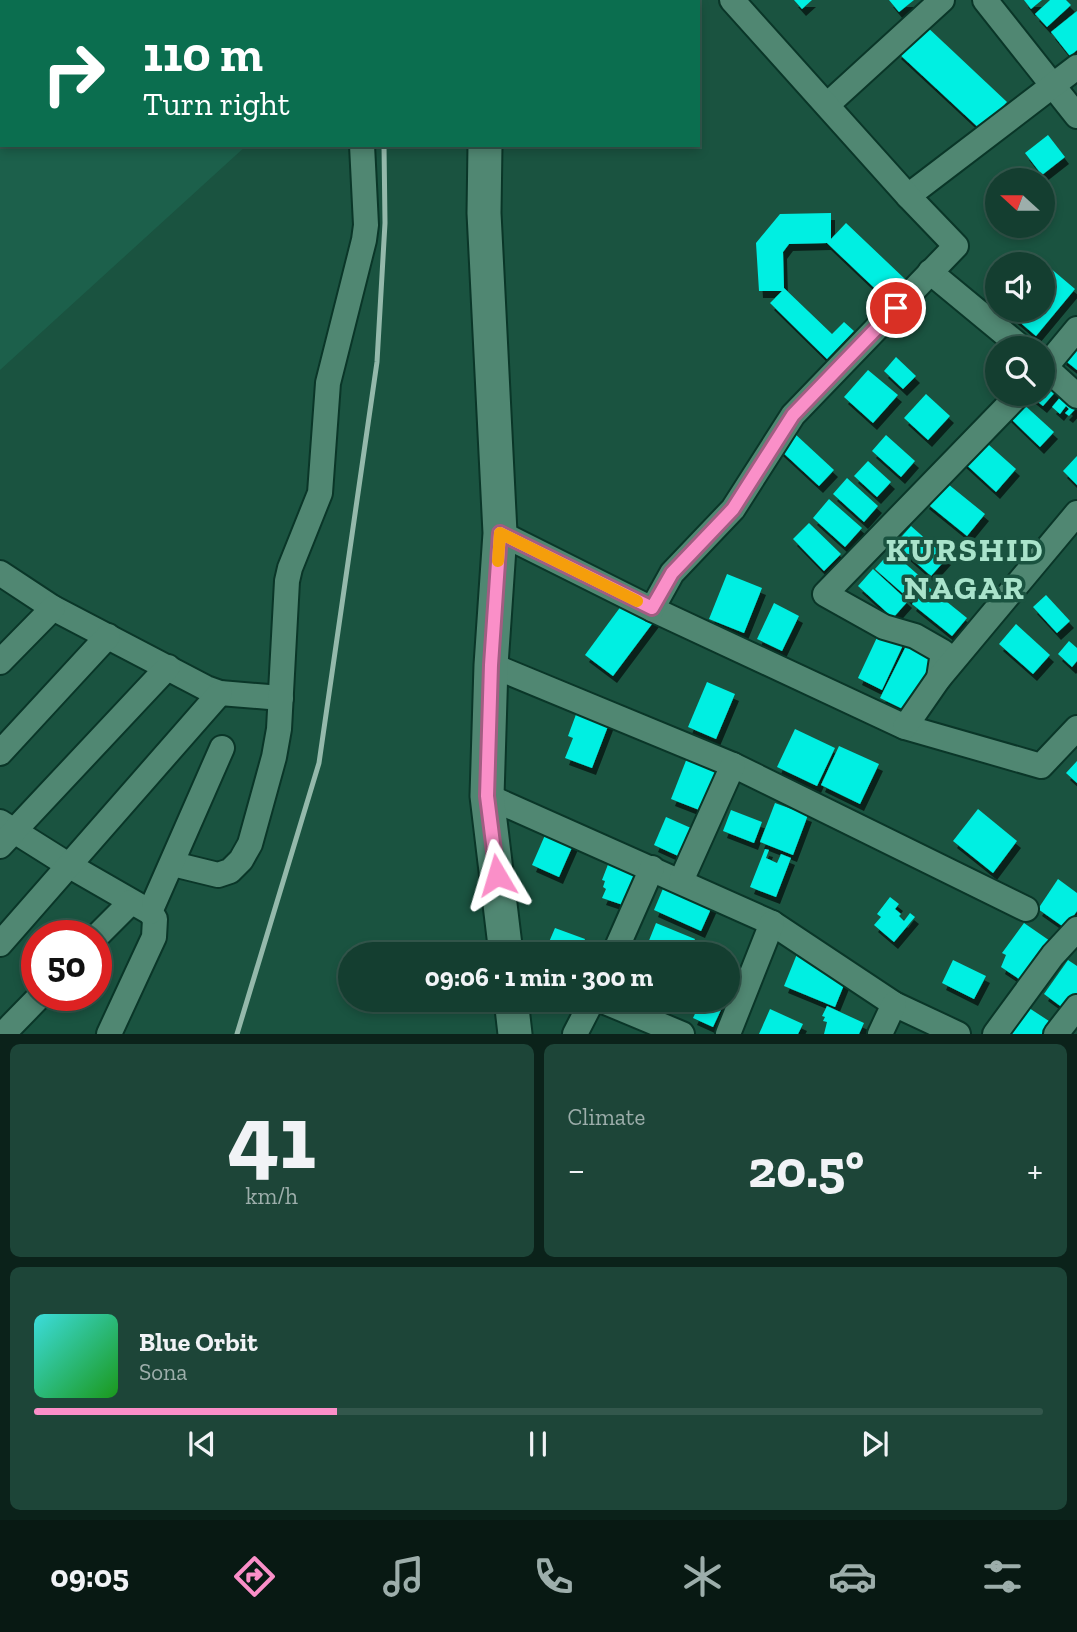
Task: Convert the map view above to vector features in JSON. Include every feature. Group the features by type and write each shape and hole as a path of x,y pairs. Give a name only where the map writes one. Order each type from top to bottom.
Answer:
{"main road":[{"path":"485,147 484,213 500,533 491,665 487,796 505,942"},
{"path":"512,1012 515,1034"}],"street":[{"path":"827,105 942,0"},
{"path":"985,0 1077,116"},
{"path":"652,608 672,573 733,509 793,415 956,246 908,196 736,1"},
{"path":"908,196 1077,67"},
{"path":"173,864 218,875 230,871 241,860 250,844 274,757 279,729 287,581 320,493 328,383 364,240 366,225 362,147"},
{"path":"930,272 1007,336"},
{"path":"1055,354 1077,329"},
{"path":"1055,377 1077,396"},
{"path":"939,678 943,652 915,636 884,627 825,594 1007,406"},
{"path":"905,727 939,678 1077,513"},
{"path":"500,533 905,727 1041,766 1077,728"},
{"path":"0,573 53,608 206,688 220,693 281,698"},
{"path":"0,662 53,608"},
{"path":"0,753 108,636"},
{"path":"491,665 733,765 1026,909"},
{"path":"109,1034 153,937 155,919 140,907 69,866 4,833 168,667"},
{"path":"0,944 220,693"},
{"path":"112,926 140,907 173,864 222,748"},
{"path":"681,881 733,765"},
{"path":"487,796 772,923 894,1004 958,1034"},
{"path":"619,942 652,868"},
{"path":"727,1034 772,923"},
{"path":"995,1034 1053,955 1077,929"},
{"path":"880,1034 894,1004"},
{"path":"1056,1034 1077,1007"},
{"path":"3,1034 25,1011"},
{"path":"575,1034 588,1012"},
{"path":"627,1012 682,1034"}],"shaded area":[{"path":"0,147 245,147 0,370"}],"building":[{"path":"794,0 812,0 802,9"},
{"path":"889,0 914,0 899,12"},
{"path":"1024,0 1042,0 1031,9"},
{"path":"1050,0 1066,0 1071,5 1047,27 1035,14"},
{"path":"1077,11 1077,50 1070,56 1051,32"},
{"path":"924,24 1007,102 981,130 897,52"},
{"path":"1048,135 1065,157 1051,168 1037,168 1025,153"},
{"path":"831,213 831,239 846,223 906,280 887,300 827,243 789,244 783,252 784,288 832,334 844,322 854,331 827,359 770,303 782,291 759,291 756,243 780,214"},
{"path":"1055,272 1075,289 1055,313"},
{"path":"1020,322 1048,322 1036,336"},
{"path":"1077,339 1077,370 1062,358"},
{"path":"896,357 916,376 903,389 884,371"},
{"path":"868,370 898,395 873,423 844,397"},
{"path":"1055,384 1077,407 1069,416 1065,413 1069,409 1066,406 1060,414 1052,407 1062,395 1057,390 1055,392"},
{"path":"926,394 950,416 928,440 904,418"},
{"path":"1015,406 1025,406 1054,432 1040,447 1007,415"},
{"path":"794,433 834,470 819,486 779,449"},
{"path":"886,435 915,461 901,477 872,451"},
{"path":"980,437 1016,469 996,492 960,459"},
{"path":"1077,456 1077,485 1063,471"},
{"path":"868,461 891,482 877,497 854,476"},
{"path":"847,478 878,506 864,522 833,494"},
{"path":"943,480 985,514 967,536 925,502"},
{"path":"829,499 862,528 845,547 813,518"},
{"path":"809,523 841,554 824,571 793,539"},
{"path":"911,526 947,558 931,576 895,544"},
{"path":"891,551 924,580 908,598 875,569"},
{"path":"873,569 908,601 893,618 858,586"},
{"path":"727,574 762,588 744,633 709,619"},
{"path":"926,585 967,618 952,636 912,604"},
{"path":"1046,595 1070,621 1057,633 1033,607"},
{"path":"627,598 655,620 613,676 585,655"},
{"path":"774,603 799,616 782,651 757,639"},
{"path":"1016,624 1050,655 1033,674 999,644"},
{"path":"880,631 904,643 882,690 858,678"},
{"path":"909,640 937,654 909,712 880,698"},
{"path":"1069,641 1077,648 1077,661 1072,667 1058,654"},
{"path":"707,682 735,694 716,739 688,727"},
{"path":"578,709 610,721 592,768 565,758 573,738 568,736"},
{"path":"795,729 835,748 817,786 777,767"},
{"path":"839,746 879,764 860,804 821,785"},
{"path":"687,758 723,772 707,813 671,799"},
{"path":"1077,761 1077,783 1066,773"},
{"path":"775,803 808,815 793,855 760,842"},
{"path":"978,809 1017,841 993,873 953,841"},
{"path":"731,810 762,822 754,843 723,831"},
{"path":"666,817 700,832 687,860 654,845"},
{"path":"549,826 577,836 559,877 532,865"},
{"path":"765,849 769,850 766,858 777,863 781,854 791,858 776,897 750,887"},
{"path":"612,854 647,867 632,908 602,898 606,889 603,887 605,881 602,880"},
{"path":"667,879 715,900 701,931 654,910"},
{"path":"1058,879 1077,893 1077,911 1065,928 1038,909"},
{"path":"890,897 899,904 895,909 904,921 910,913 915,917 894,942 874,925 881,917 877,914"},
{"path":"656,923 695,939 694,942 648,942"},
{"path":"1024,923 1053,943 1025,983 1001,967 1006,955 1002,953"},
{"path":"555,928 585,939 584,942 549,942"},
{"path":"797,954 848,975 835,1007 784,986"},
{"path":"953,960 986,976 974,999 942,983"},
{"path":"1068,960 1077,966 1077,997 1067,1011 1044,994"},
{"path":"827,1006 864,1023 859,1034 824,1034 827,1022 823,1021 825,1017 822,1016"},
{"path":"1026,1006 1052,1023 1045,1034 1008,1034"},
{"path":"770,1009 803,1024 798,1034 759,1034"},
{"path":"696,1012 720,1012 713,1027 693,1018"}],"railway":[{"path":"237,1034 319,763 377,362 385,223 384,147"}],"slow traffic":[{"path":"498,561 500,533 637,601"}],"district":[{"name":"KURSHID NAGAR","path":"965,568"}],"route":[{"path":"497,875 487,796 491,665 500,533 652,608 672,573 733,509 793,415 896,308"}]}
